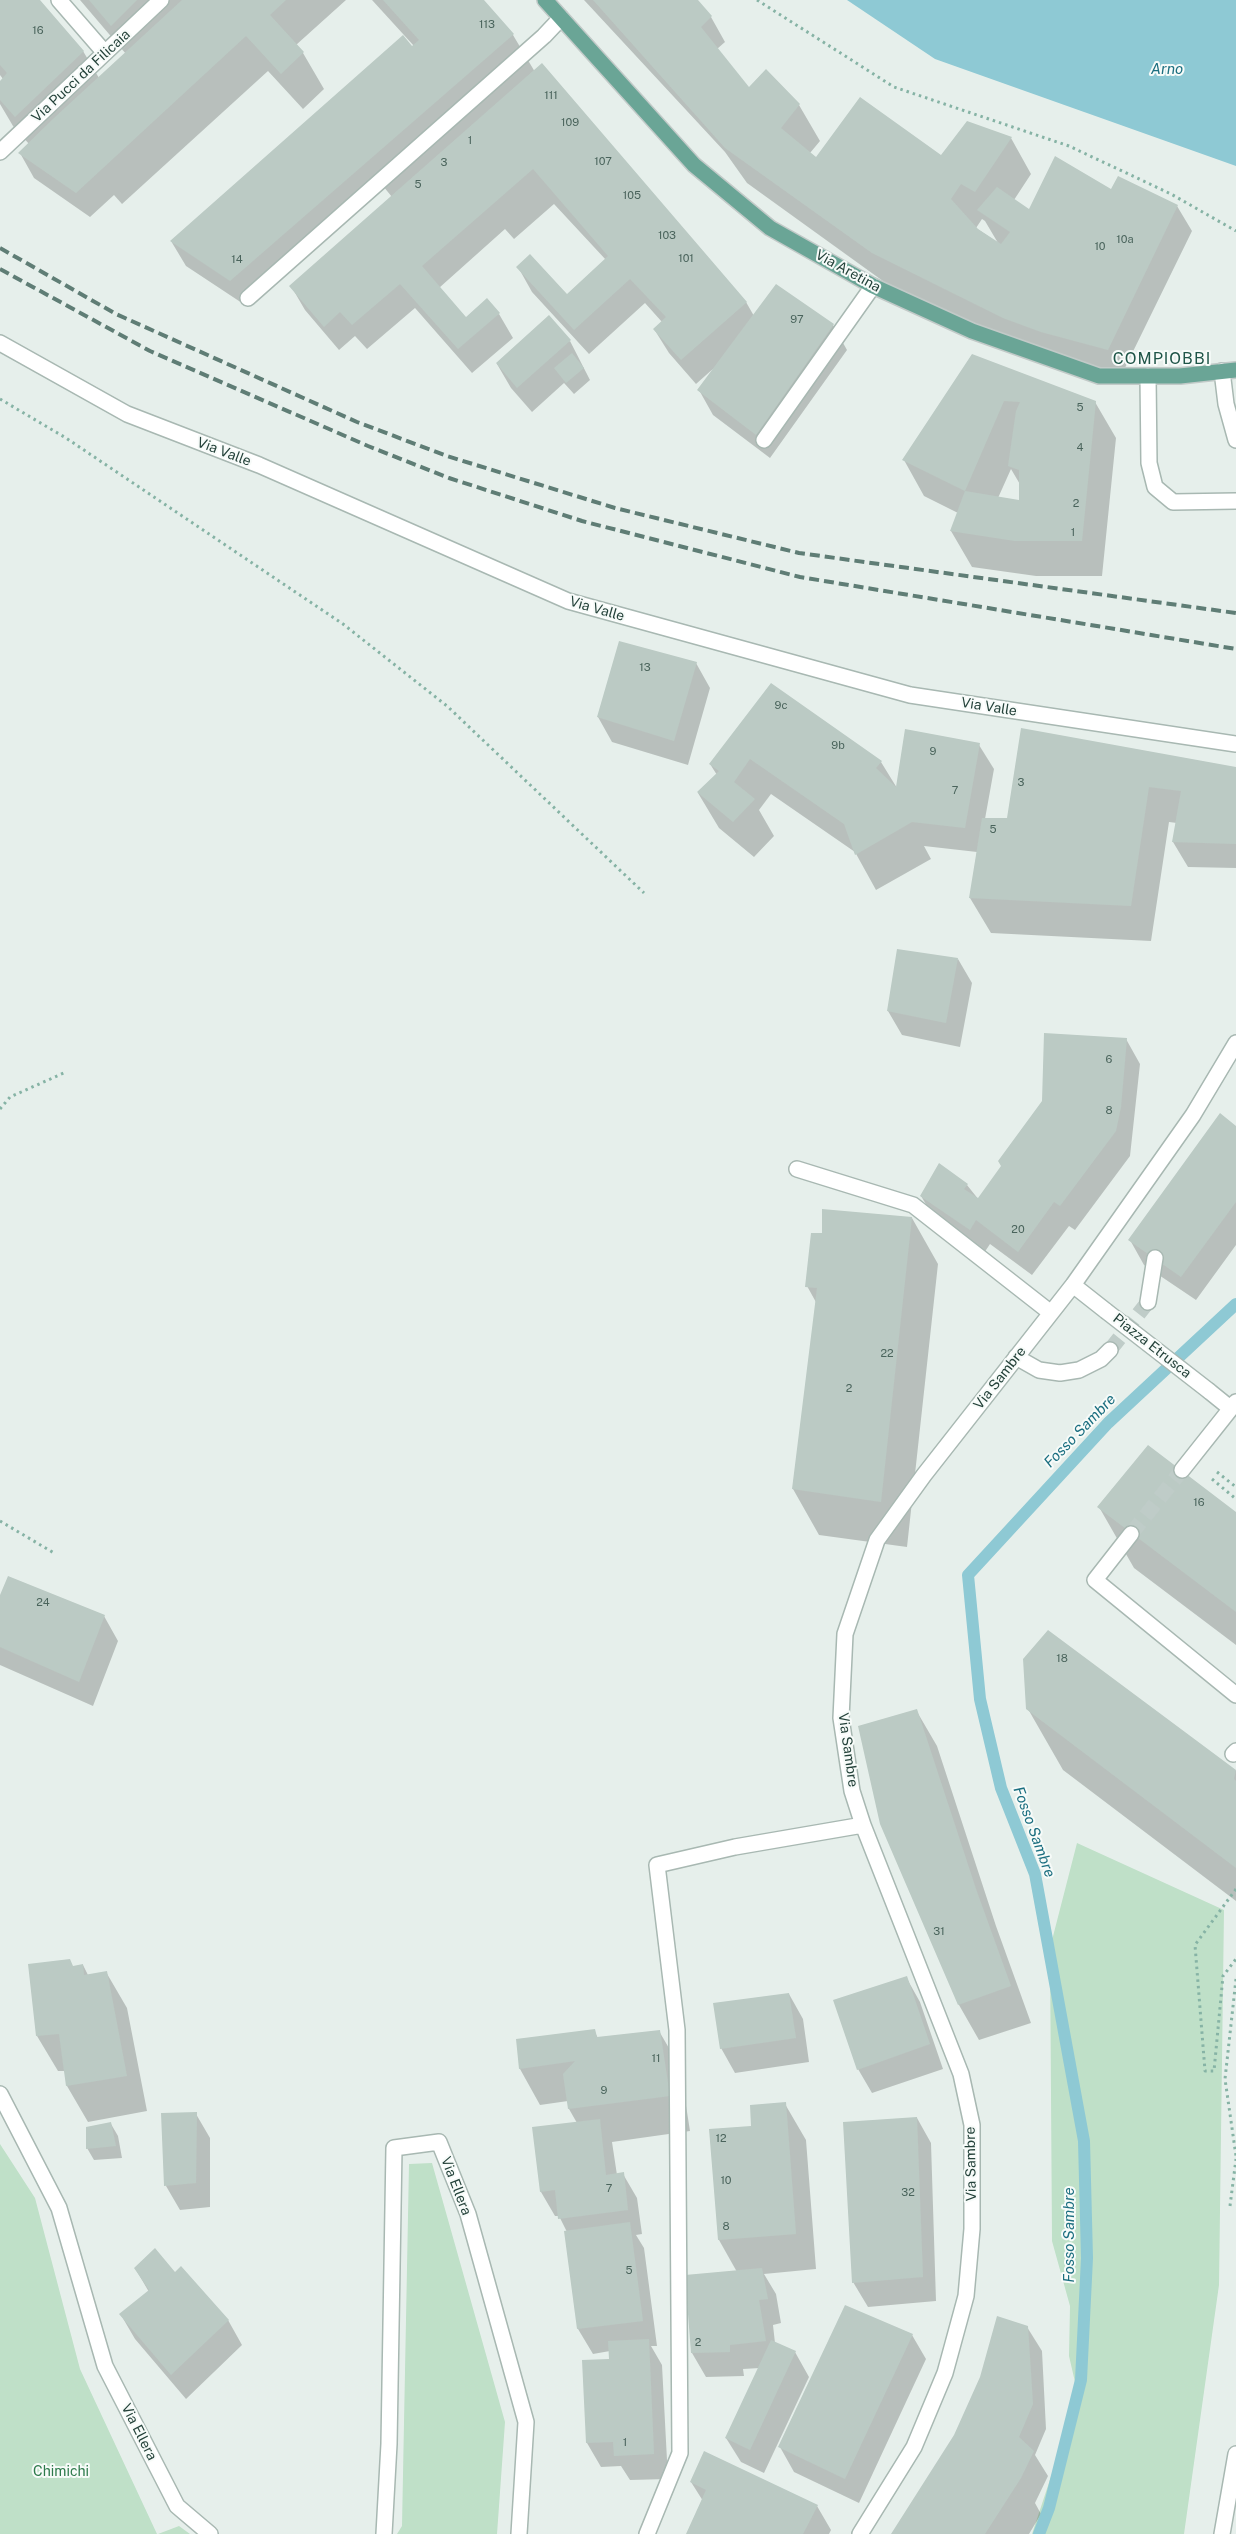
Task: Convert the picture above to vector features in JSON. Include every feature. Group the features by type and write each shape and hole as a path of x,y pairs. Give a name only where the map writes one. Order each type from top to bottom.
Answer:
{"main road":[{"name":"Via Aretina","path":"545,0 694,165 770,228 872,286 972,331 1099,376 1180,376 1229,370"}],"street":[{"path":"59,0 105,53"},
{"name":"Via Pucci da Filicaia","path":"0,152 161,0"},
{"path":"248,298 544,36 561,18"},
{"path":"764,440 872,286"},
{"name":"Via Valle","path":"0,343 127,414 259,465 568,601 910,695 1236,744"},
{"path":"1229,370 1226,404 1236,440"},
{"path":"1148,376 1149,463 1155,487 1173,502 1236,501"},
{"name":"Via Sambre","path":"860,2534 914,2447 945,2373 966,2296 972,2229 972,2125 961,2074 863,1825 852,1791 841,1718 845,1634 877,1540 924,1475 1073,1285 1193,1115 1236,1043"},
{"path":"796,1169 913,1205 1051,1313"},
{"path":"1148,1302 1155,1258"},
{"name":"Piazza Etrusca","path":"1073,1285 1209,1391 1233,1405"},
{"path":"1016,1357 1039,1370 1060,1373 1079,1370 1100,1359 1110,1350"},
{"path":"1182,1470 1233,1405"},
{"path":"1131,1534 1095,1580 1236,1695"},
{"path":"647,2534 680,2453 677,2030 657,1865 735,1847 863,1825"},
{"name":"Via Ellera","path":"0,2094 59,2208 105,2366 177,2506 210,2534"},
{"name":"Via Ellera","path":"384,2534 389,2444 394,2148 439,2142 468,2214 526,2422 519,2534"},
{"path":"1222,2534 1236,2454"}],"path":[{"path":"757,0 894,87 1069,146 1171,194 1236,231"},
{"path":"0,399 66,438 343,624 446,706 644,893"},
{"path":"0,1109 10,1098 66,1072"},
{"path":"1236,1487 1217,1472 1211,1480 1236,1499"},
{"path":"0,1521 54,1554"},
{"path":"1236,1889 1195,1945 1206,2071 1214,2070 1224,1976 1236,1959"},
{"path":"1230,2206 1235,2186 1236,2158 1225,2079 1236,1979"}],"green space":[{"path":"1077,1843 1224,1910 1219,2285 1184,2534 1032,2534 1078,2395 1069,2356 1070,2306 1052,2241 1050,1948"},
{"name":"Chimichi","path":"0,2144 35,2198 80,2369 157,2534 0,2534"},
{"path":"432,2163 505,2422 497,2534 397,2534 402,2526 409,2164"},
{"path":"179,2526 190,2534 158,2534"}],"water":[{"name":"Arno","path":"847,0 1236,0 1236,166 935,59"}],"building":[{"path":"0,0 40,0 84,51 15,117 0,100 0,81 7,73 0,65"},
{"path":"89,0 137,0 111,26"},
{"path":"182,0 286,0 270,15 304,52 281,74 246,36 76,193 18,153 54,118"},
{"path":"383,0 484,0 514,34 230,281 170,241 403,35 412,46 419,40"},
{"path":"593,0 698,0 712,16 701,27 749,87 766,69 800,104 781,128 816,157 860,97 941,155 967,121 1012,137 975,192 961,184 951,199 978,229 1001,244 1010,232 977,210 997,187 1029,209 1055,156 1111,189 1118,176 1178,205 1108,350 1041,332 1003,318 872,253 725,148"},
{"path":"542,63 747,302 681,360 653,329 666,317 630,279 574,330 516,267 530,254 567,294 608,256 533,169 422,266 466,317 487,298 500,313 458,349 400,284 352,325 340,312 324,327 289,286"},
{"path":"776,284 834,324 756,435 697,390"},
{"path":"549,315 571,340 517,388 496,363"},
{"path":"572,353 584,368 566,383 554,368"},
{"path":"972,354 1096,401 1082,541 1015,541 950,531 965,491 902,460","holes":["1004,401 1020,402 1016,411 1008,466 1019,470 1019,500 965,491"]},
{"path":"619,641 697,662 674,741 597,717"},
{"path":"771,683 882,761 876,768 896,787 905,729 980,743 965,828 912,822 855,855 844,824 750,759 734,782 755,799 733,822 697,792 719,771 709,764"},
{"path":"1021,728 1236,767 1236,844 1172,842 1181,791 1149,787 1131,906 969,898 982,818 1007,818"},
{"path":"897,949 958,958 946,1023 887,1011"},
{"path":"1044,1033 1127,1038 1121,1107 1116,1131 1060,1206 1054,1202 1018,1252 976,1220 970,1230 920,1196 939,1163 968,1184 964,1189 978,1198 1001,1166 998,1161 1042,1101"},
{"path":"1220,1113 1236,1126 1236,1202 1181,1277 1128,1240"},
{"path":"822,1209 912,1217 881,1502 792,1489 817,1288 805,1287 811,1233 822,1233"},
{"path":"1148,1445 1236,1512 1236,1612 1097,1507"},
{"path":"8,1576 105,1615 79,1682 0,1647 0,1595"},
{"path":"1048,1630 1236,1770 1234,1779 1236,1781 1236,1868 1026,1709 1023,1659"},
{"path":"917,1709 976,1889 1011,1986 958,2005 880,1824 858,1726"},
{"path":"70,1959 73,1966 83,1964 84,1975 107,1971 127,2076 66,2086 59,2034 36,2036 28,1964"},
{"path":"907,1976 930,2044 857,2070 833,2000"},
{"path":"789,1993 796,2038 720,2049 713,2003"},
{"path":"595,2029 597,2037 660,2030 670,2096 568,2109 563,2074 575,2061 519,2069 516,2039"},
{"path":"786,2102 796,2234 718,2240 709,2129 751,2126 750,2105"},
{"path":"197,2112 196,2183 164,2186 161,2113"},
{"path":"917,2117 923,2277 852,2283 843,2122"},
{"path":"600,2119 606,2175 624,2172 628,2210 558,2219 555,2190 540,2192 532,2127"},
{"path":"111,2122 116,2146 86,2149 86,2127"},
{"path":"630,2222 643,2321 577,2329 564,2231"},
{"path":"155,2248 175,2272 181,2266 229,2320 171,2375 119,2314 149,2290 134,2268"},
{"path":"762,2268 768,2299 759,2300 766,2341 730,2345 730,2352 691,2353 685,2275"},
{"path":"845,2305 913,2334 845,2479 778,2447"},
{"path":"997,2316 1028,2326 1033,2404 1019,2437 1034,2451 1021,2478 985,2534 891,2534 954,2435 980,2377"},
{"path":"649,2339 654,2454 614,2456 613,2442 586,2443 582,2360 609,2359 608,2341"},
{"path":"771,2340 796,2351 750,2450 725,2438"},
{"path":"704,2451 818,2505 803,2534 686,2534 706,2490 690,2482"}],"waterway":[{"name":"Fosso Sambre","path":"1039,2534 1049,2508 1081,2380 1087,2258 1084,2141 1035,1874 1001,1788 980,1699 968,1575 1108,1423 1236,1304"}],"tunnel":[{"path":"1110,1350 1148,1302"},
{"path":"1131,1534 1182,1470"}],"railway":[{"path":"0,248 116,314 357,422 447,456 615,508 799,553 1236,613"},
{"path":"0,269 150,351 368,446 449,478 582,521 800,577 1236,649"}],"district":[{"name":"COMPIOBBI","path":"1162,359"}]}
